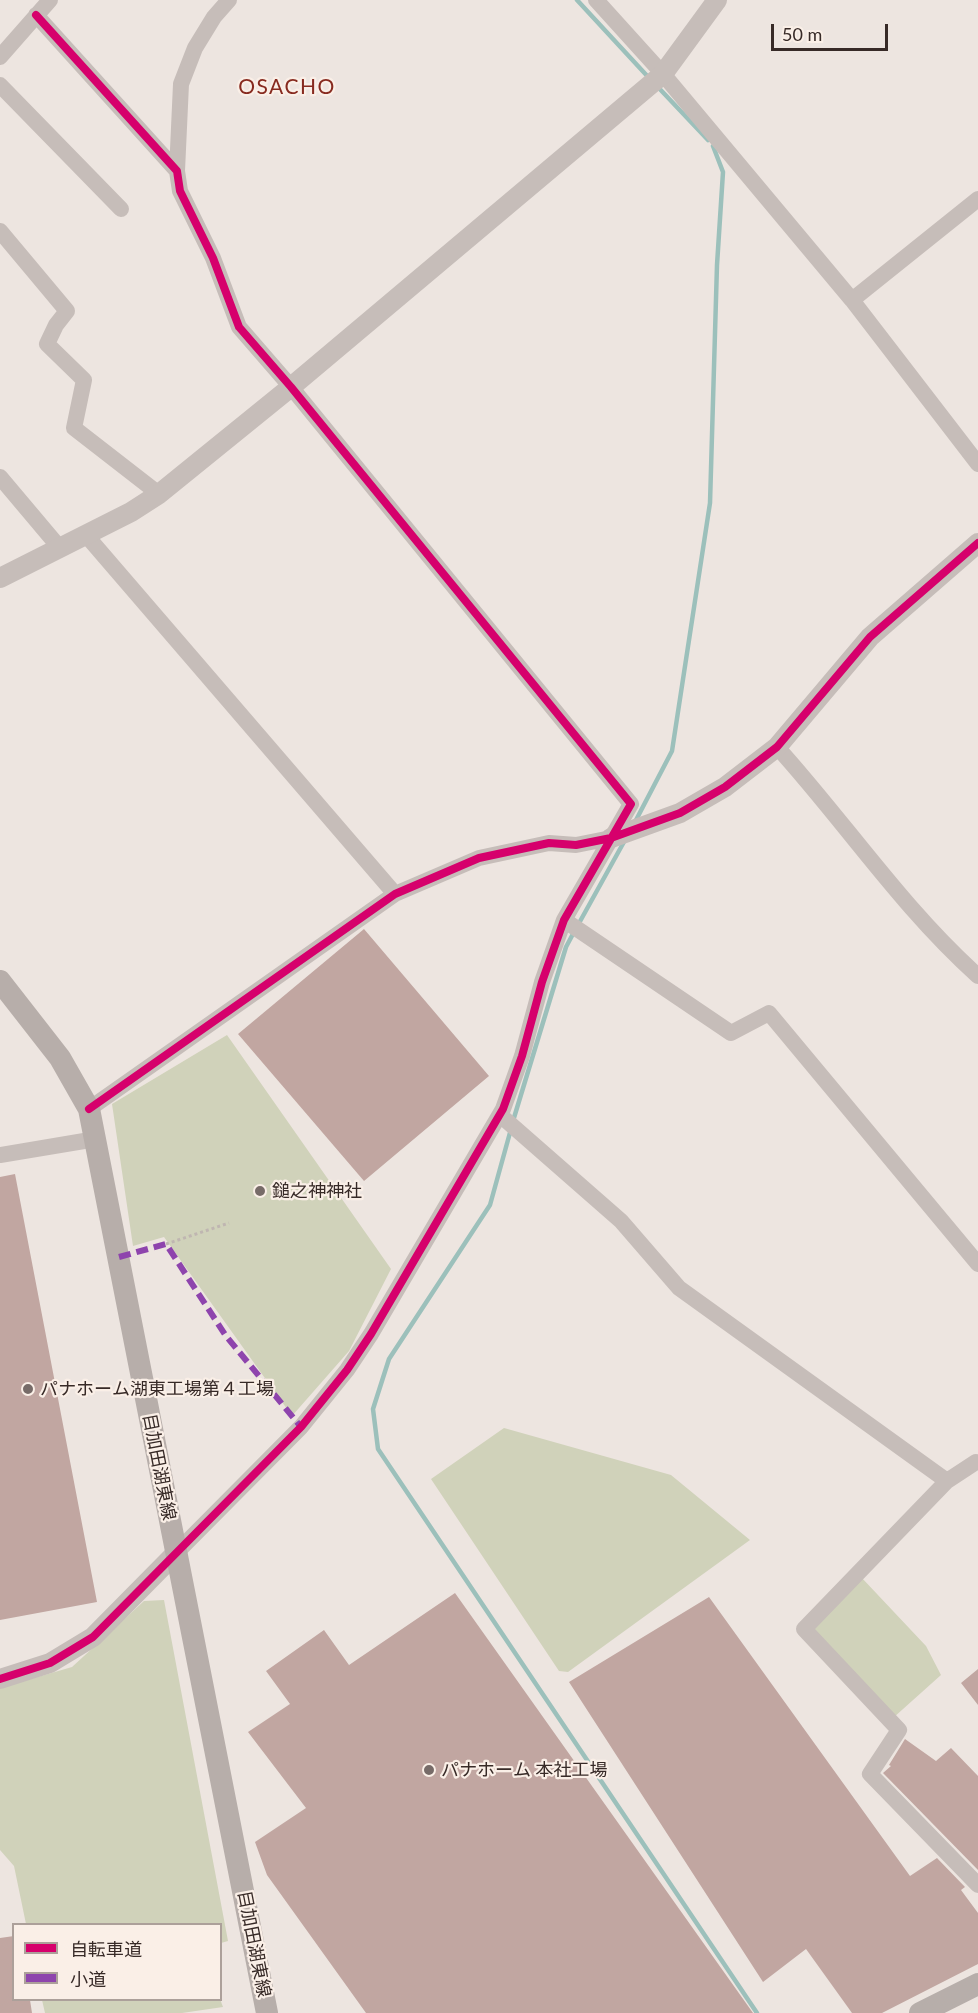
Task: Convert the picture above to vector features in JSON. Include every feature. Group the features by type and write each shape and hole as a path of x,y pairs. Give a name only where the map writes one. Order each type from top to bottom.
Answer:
{"main road":[{"name":"目加田湖東線","path":"0,981 60,1058 89,1109 267,2013"},
{"path":"920,2013 961,2004 978,1984"}],"street":[{"path":"0,57 50,0"},
{"path":"0,1679 50,1663 93,1637 301,1427 347,1370 402,1284 500,1115 522,1056 542,982 564,920 632,804 291,387 239,327 213,258 180,191 177,171 181,84 195,48 214,17 229,0"},
{"path":"596,0 663,74 852,300 978,464"},
{"path":"1,575 131,512 159,494 291,387 663,74 717,0"},
{"path":"36,15 177,171"},
{"path":"0,85 120,209"},
{"path":"852,300 978,199"},
{"path":"0,231 67,311 56,324 47,344 84,380 74,428 159,494"},
{"path":"0,477 59,547"},
{"path":"86,535 395,894"},
{"path":"89,1109 395,894 479,858 549,843 576,845 611,838 680,813 725,787 777,747 870,637 978,543"},
{"path":"777,747 913,910 978,976"},
{"path":"564,920 731,1033 768,1013 978,1264"},
{"path":"500,1115 621,1221 679,1288 947,1481"},
{"path":"0,1155 96,1139"},
{"path":"977,1462 947,1481 804,1629 899,1730 870,1774 978,1885"}],"path":[{"path":"166,1244 229,1223"}],"green space":[{"path":"227,1035 391,1269 349,1351 292,1416 164,1237 133,1246 112,1104"},
{"path":"504,1428 671,1475 750,1540 568,1672 559,1671 431,1479"},
{"path":"861,1577 926,1646 941,1675 893,1718 808,1628"},
{"path":"164,1600 228,1941 222,1943 222,1923 26,1923 14,1866 0,1850 0,1688 72,1667 144,1601"},
{"path":"42,2001 221,2001 223,2007 182,2013 45,2013"}],"building":[{"path":"364,929 489,1076 364,1181 238,1034"},
{"name":"パナホーム湖東工場第４工場","path":"15,1174 97,1602 0,1620 0,1177"},
{"name":"パナホーム 本社工場","path":"455,1593 753,2013 366,2013 267,1875 255,1842 306,1808 248,1732 290,1704 266,1671 324,1630 349,1665"},
{"path":"709,1597 910,1876 937,1858 965,1887 961,1890 978,1913 978,1964 882,2013 852,2013 806,1949 763,1982 569,1682"},
{"path":"978,1669 978,1705 961,1683"},
{"path":"905,1739 936,1761 951,1748 978,1776 978,1870 883,1773 891,1766 889,1765"},
{"path":"12,1936 12,2001 30,2001 32,2013 0,2013 0,1938"}],"waterway":[{"path":"577,0 650,79"},
{"path":"656,85 708,140"},
{"path":"635,822 672,751 710,503 717,265 723,172 713,146"},
{"path":"578,925 625,840"},
{"path":"513,1121 566,947 574,932"},
{"path":"511,1129 490,1205 389,1359 373,1409 378,1449 757,2013"}],"marked path":[{"path":"119,1257 166,1244 226,1336 301,1427"}],"cycle path":[{"path":"0,1679 50,1663 93,1637 301,1427 347,1370 371,1334 503,1109 522,1056 542,982 564,920 631,804 291,387 239,327 213,258 180,191 177,171 36,15"},
{"path":"89,1109 395,894 479,858 549,843 576,845 611,838 680,813 725,787 777,747 870,637 978,543"}],"place":[{"name":"鎚之神神社","path":"260,1191"},
{"name":"パナホーム湖東工場第４工場","path":"28,1389"},
{"name":"パナホーム 本社工場","path":"429,1770"}],"district":[{"name":"OSACHO","path":"287,87"}]}
